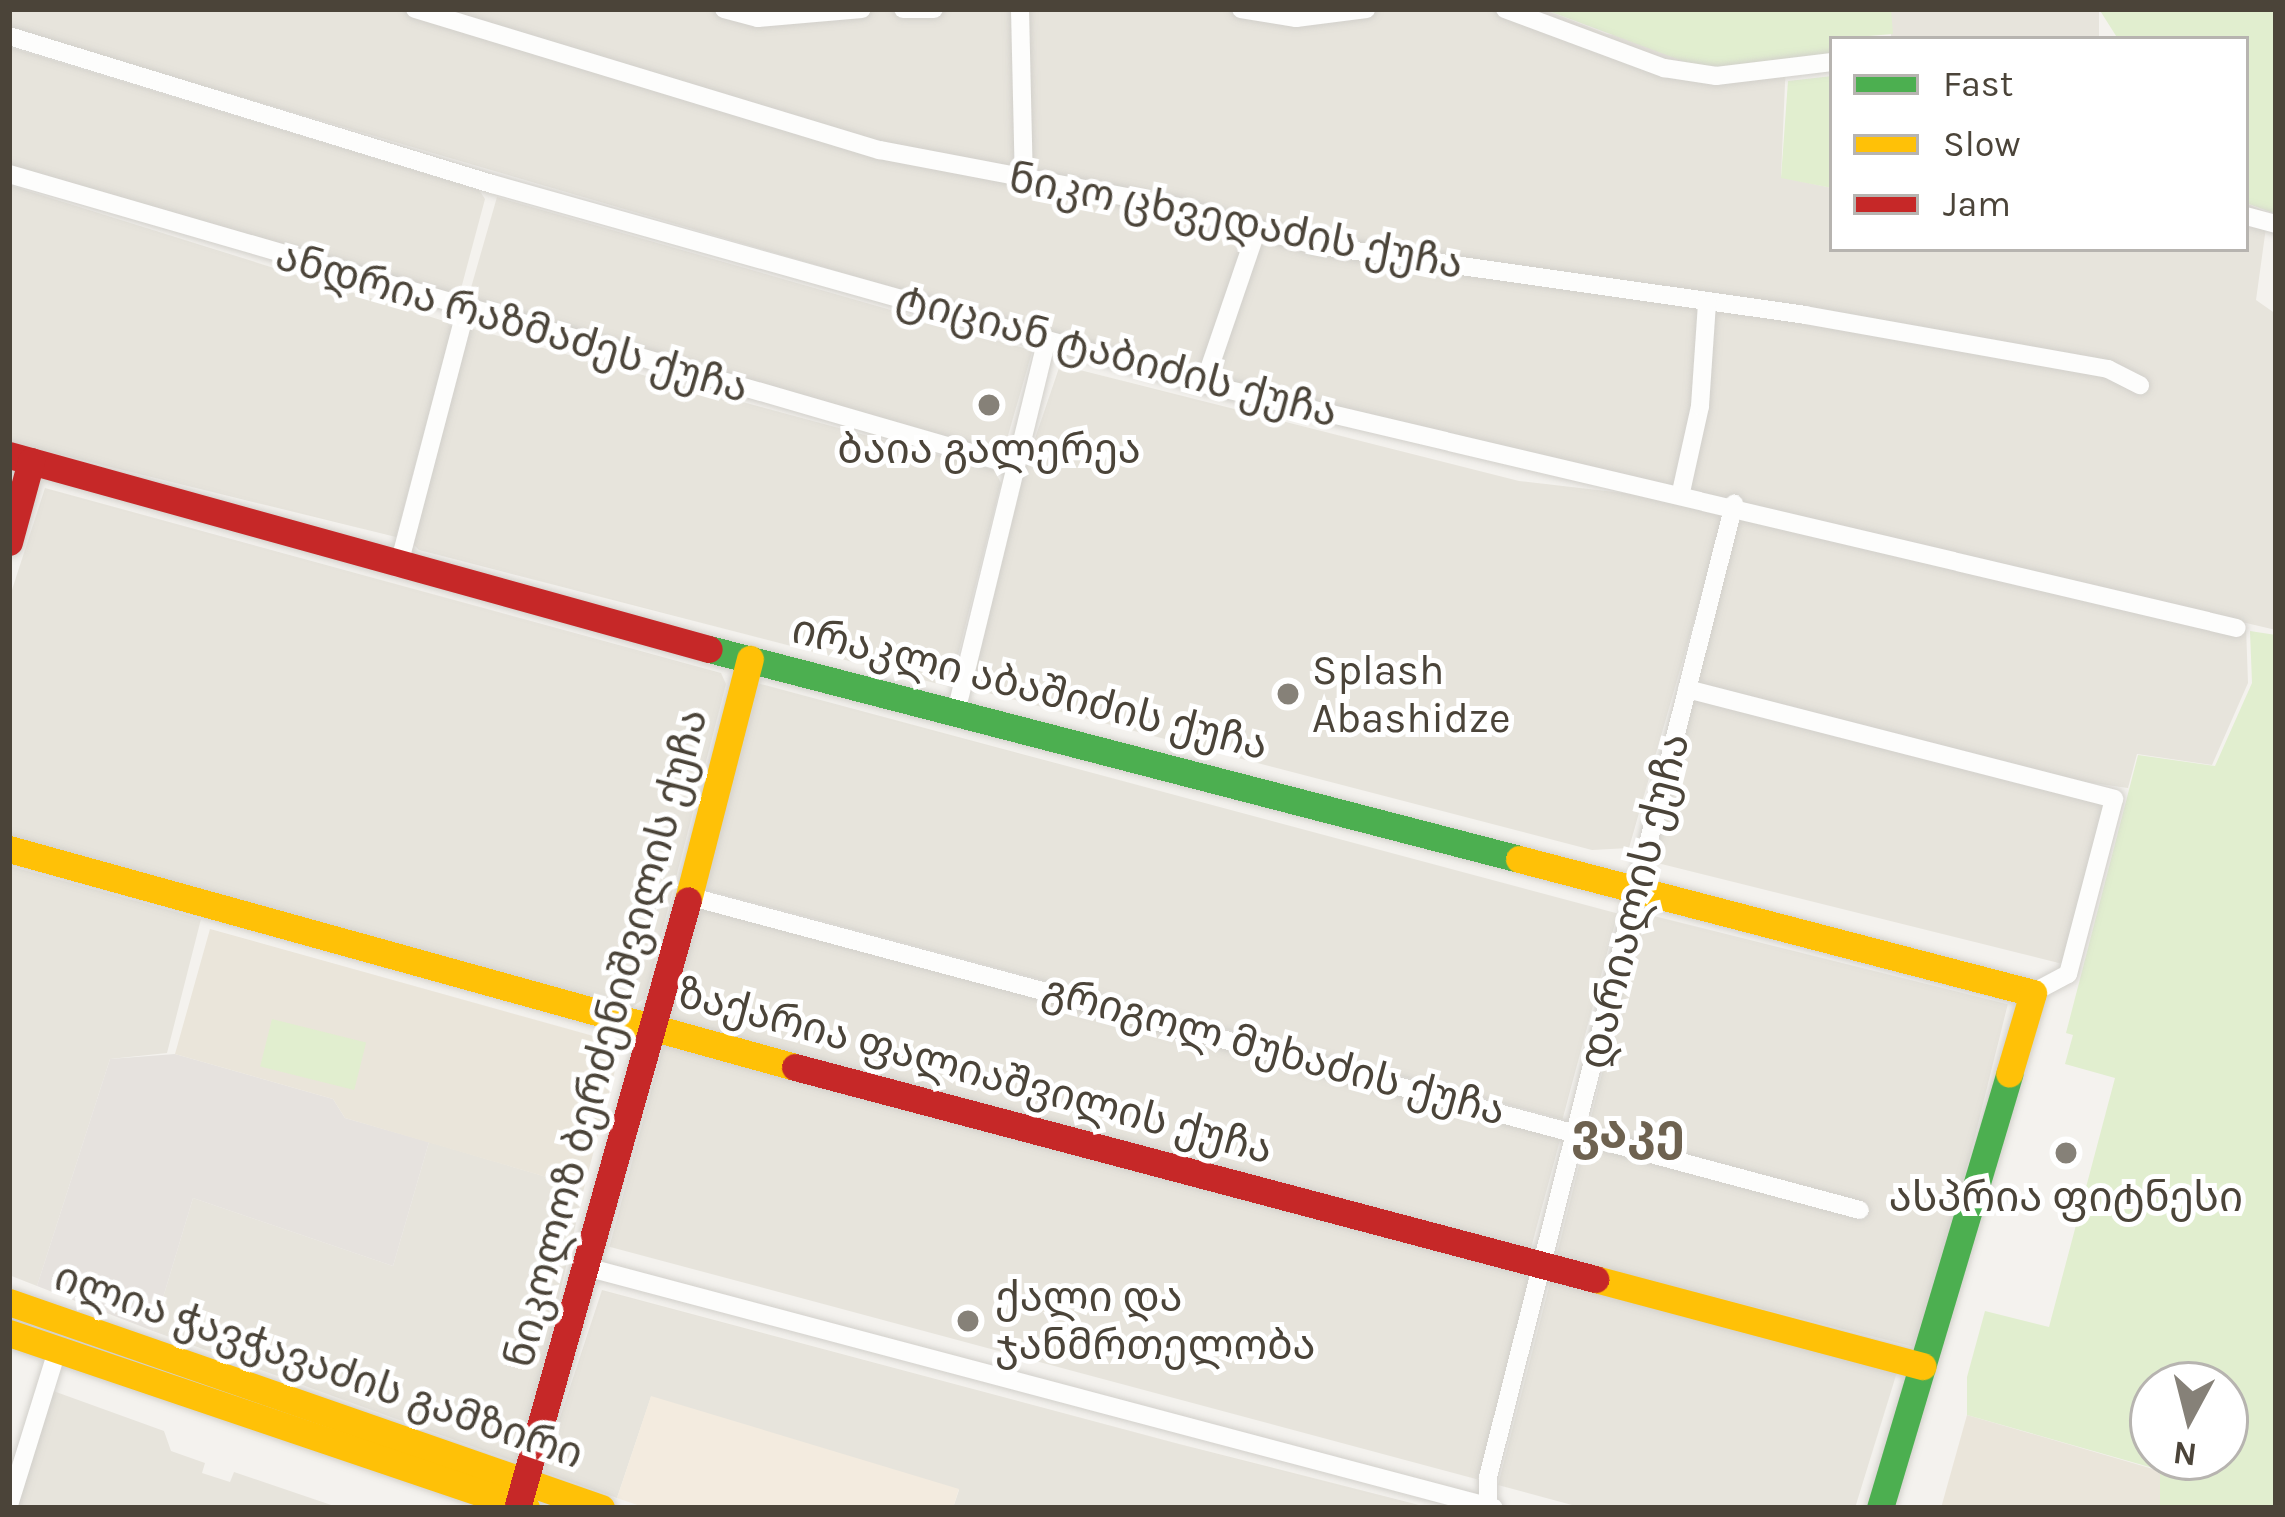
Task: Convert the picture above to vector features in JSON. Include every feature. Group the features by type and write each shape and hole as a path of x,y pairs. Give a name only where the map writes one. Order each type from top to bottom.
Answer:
{"street":[{"name":"ნიკო ცხვედაძის ქუჩა","path":"415,9 880,150 1024,181 1178,206 1314,245 1707,302 2108,369 2140,385"},
{"path":"724,9 758,18 862,9"},
{"path":"903,9 934,9"},
{"path":"1020,9 1024,181"},
{"path":"1241,9 1296,18 1366,9"},
{"path":"1505,9 1699,74 1829,62"},
{"name":"ტიციან ტაბიძის ქუჩა","path":"9,36 471,178 1204,384 1734,504 2237,628"},
{"name":"ანდრია რაზმაძეს ქუჩა","path":"9,174 465,312 1016,466"},
{"path":"1204,384 1257,229"},
{"path":"1681,492 1700,406 1707,302"},
{"path":"398,568 465,312"},
{"path":"956,712 1047,340"},
{"path":"9,542 20,458"},
{"name":"ირაკლი აბაშიძის ქუჩა","path":"20,458 398,568 2033,993"},
{"name":"დარიალის ქუჩა","path":"1490,1508 1488,1477 1545,1268 1635,887 1734,504"},
{"name":"ნიკოლოზ ბერძენიშვილის ქუჩა","path":"524,1499 655,1029 750,659"},
{"path":"1687,689 2114,799 2068,974 2033,993 1882,1507"},
{"name":"ზაქარია ფალიაშვილის ქუჩა","path":"9,849 655,1029 1923,1366"},
{"name":"გრიგოლ მუხაძის ქუჩა","path":"688,896 1578,1130 1860,1210"},
{"path":"586,1267 1490,1508"},
{"name":"ილია ჭავჭავაძის გამზირი","path":"9,1302 524,1499"},
{"name":"ილია ჭავჭავაძის გამზირი","path":"9,1333 524,1499 601,1508"},
{"path":"9,1505 58,1348"}],"shaded area":[{"path":"9,9 1543,9 1607,34 1786,60 1781,177 1829,187 1829,252 2249,252 2249,204 2268,213 2256,300 2276,314 2276,630 1213,381 9,29"},
{"path":"1891,9 2099,9 2099,36 1891,36"},
{"path":"9,47 479,190 485,199 458,300 9,173"},
{"path":"9,185 447,322 452,327 396,537 9,442"},
{"path":"497,197 1032,351 1000,465 464,311"},
{"path":"469,328 994,470 1001,483 950,687 419,550 412,543"},
{"path":"1060,365 1519,481 1727,505 1629,848 1592,850 984,692 973,681 1026,465"},
{"path":"45,488 721,673 726,684 645,998 631,1008 9,839 9,599"},
{"path":"1738,506 2246,627 2248,683 2212,765 2137,754 2128,788 1999,770 1691,689"},
{"path":"757,683 1618,914 1563,1119 702,889"},
{"path":"1695,695 2111,799 2070,966 1653,862"},
{"path":"9,866 201,919 167,1053 110,1059 37,1286 9,1275"},
{"path":"694,906 1560,1138 1530,1250 664,1018"},
{"path":"1642,913 2008,1004 1922,1349 1556,1257"},
{"path":"210,929 622,1044 584,1188 345,1118 333,1099 175,1054"},
{"path":"665,1039 1536,1272 1481,1480 609,1247"},
{"path":"175,1054 333,1099 345,1118 429,1142 393,1266 193,1198 153,1331 37,1286 110,1059"},
{"path":"429,1142 584,1188 521,1464 153,1331 193,1198 393,1266"},
{"path":"1551,1279 1897,1372 1855,1508 1583,1508 1498,1485"},
{"path":"602,1290 1431,1508 953,1508 959,1490 651,1397 617,1498 546,1473 545,1463"},
{"path":"45,1388 164,1431 171,1451 205,1463 202,1473 230,1482 234,1472 340,1508 9,1508"},
{"path":"651,1396 959,1489 953,1508 646,1508 617,1498"},
{"path":"1967,1415 2129,1462 2129,1481 2160,1481 2160,1508 1941,1508"}],"green space":[{"path":"1543,9 1891,9 1893,34 1829,36 1829,53 1727,68 1688,63"},
{"path":"2099,9 2276,9 2276,214 2249,204 2249,36 2116,36"},
{"path":"1829,76 1829,187 1781,178 1788,81"},
{"path":"2250,631 2276,635 2276,1508 2160,1508 2160,1481 2249,1481 2249,1361 2129,1361 2129,1461 1967,1415 1967,1377 1985,1311 2049,1327 2115,1078 2065,1064 2073,1035 2066,1033 2138,755 2215,766 2252,683"},
{"path":"272,1019 366,1042 354,1090 260,1067"}],"traffic: fast":[{"path":"709,649 1519,859"},
{"path":"1880,1508 2009,1074"}],"traffic: slow":[{"path":"688,900 750,659"},
{"path":"9,849 795,1067"},
{"path":"1519,859 2033,993 2009,1074"},
{"path":"1595,1279 1923,1366"},
{"path":"9,1302 601,1508"},
{"path":"9,1333 526,1508"}],"traffic: jam":[{"path":"9,455 709,649"},
{"path":"9,542 31,461"},
{"path":"518,1505 688,900"},
{"path":"795,1067 1595,1279"}],"place":[{"name":"ბაია გალერეა","path":"989,405"},
{"name":"Splash Abashidze","path":"1288,694"},
{"name":"ასპრია ფიტნესი","path":"2066,1153"},
{"name":"ქალი და ჯანმრთელობა","path":"968,1321"}],"district":[{"name":"ვაკე","path":"1628,1133"}]}
